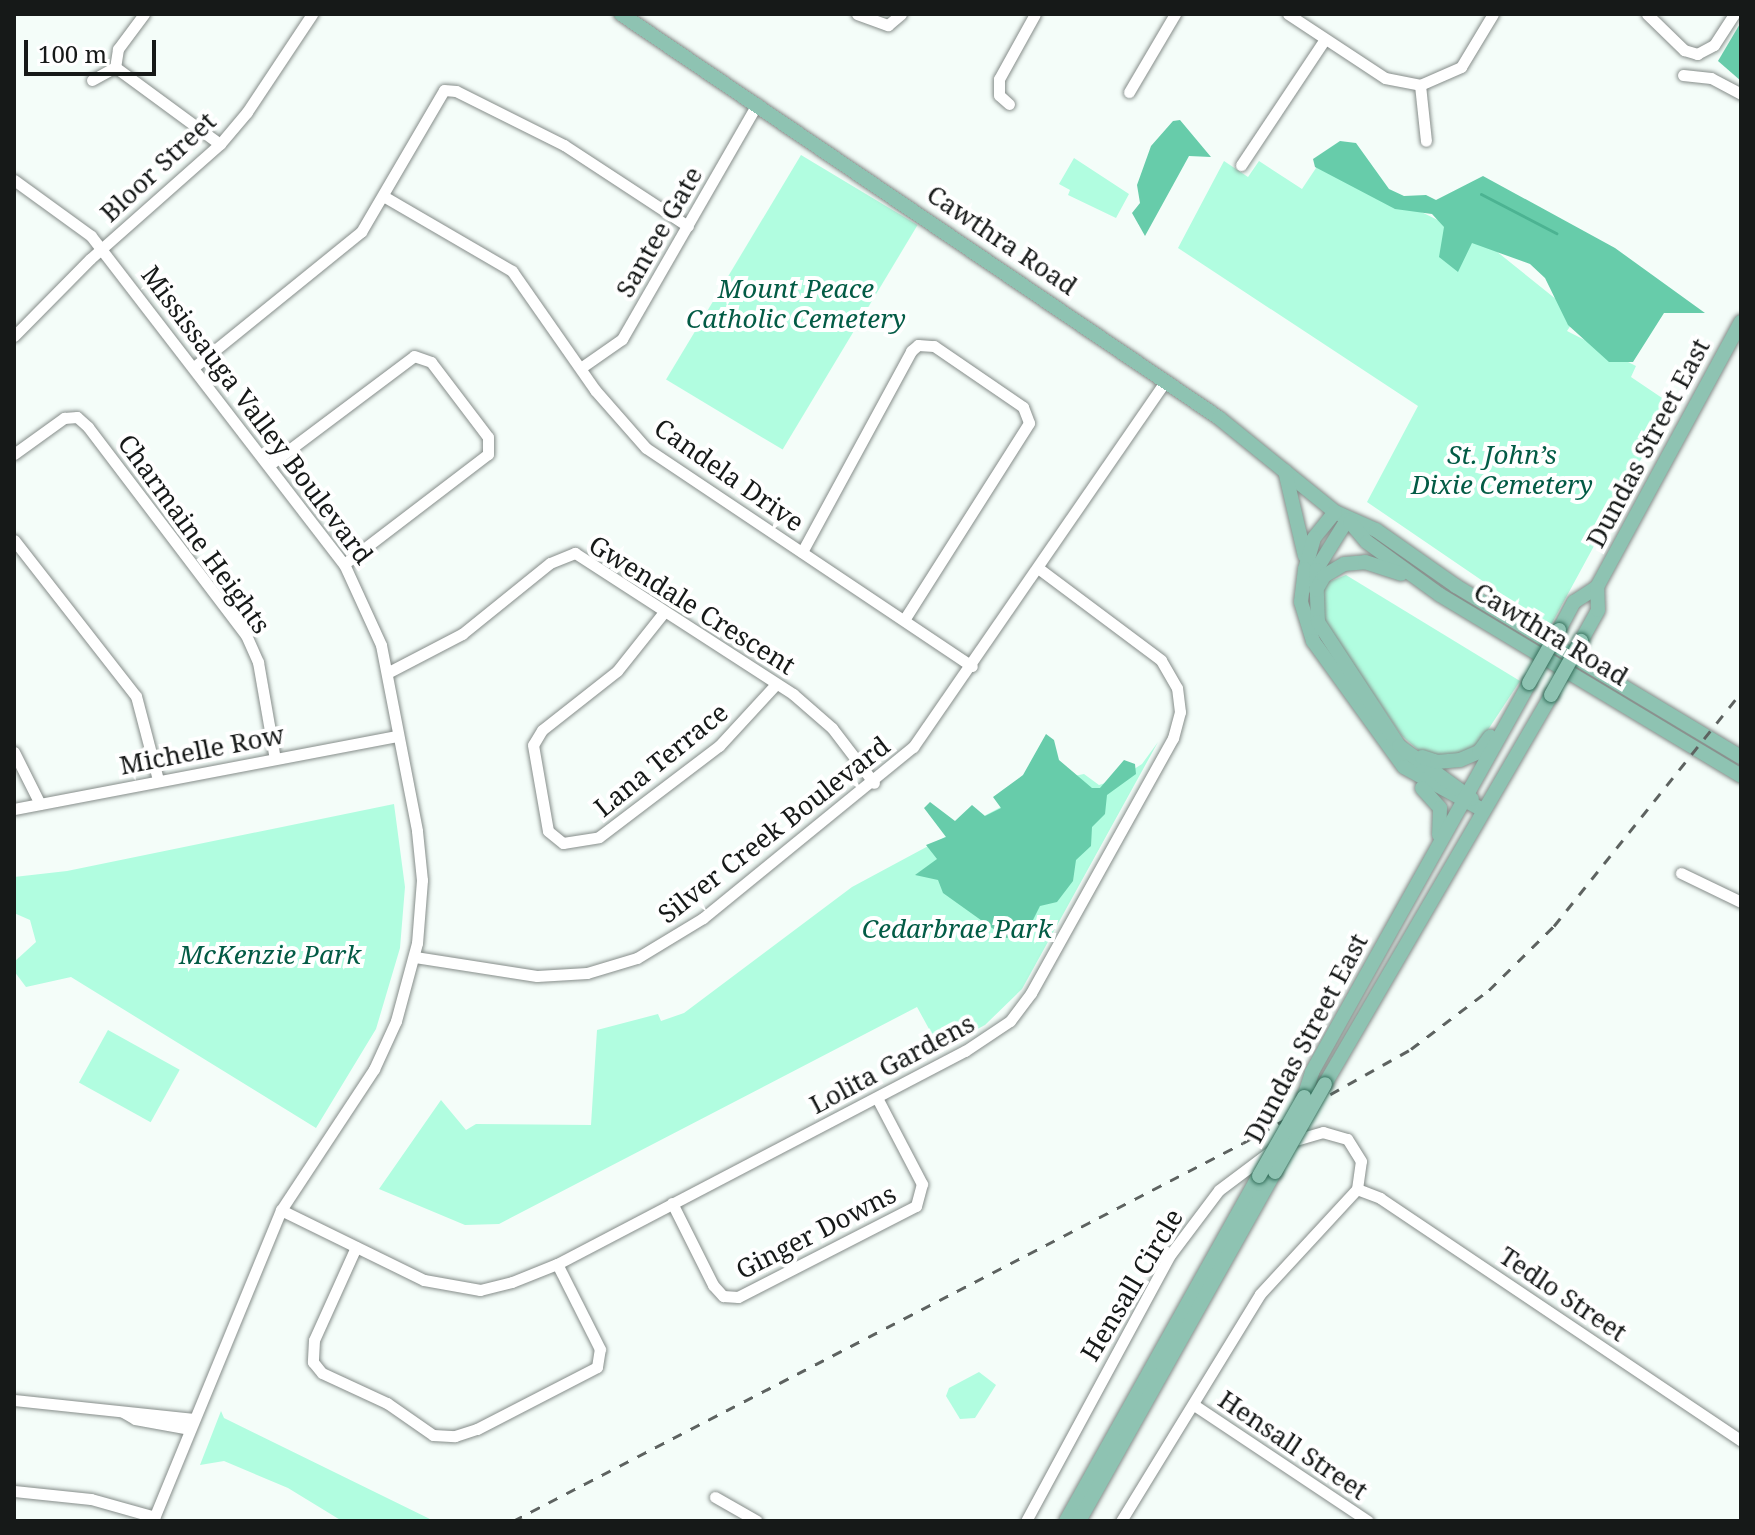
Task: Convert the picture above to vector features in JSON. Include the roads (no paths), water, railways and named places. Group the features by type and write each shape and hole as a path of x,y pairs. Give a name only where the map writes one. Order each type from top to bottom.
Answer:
{"main road":[{"name":"Cawthra Road","path":"621,14 1165,382 1285,471 1420,582 1741,776"},
{"name":"Dundas Street East","path":"1066,1521 1304,1097 1312,1072 1574,602 1597,587 1741,322"},
{"path":"1285,471 1305,540 1301,602 1313,641 1407,760 1483,810"},
{"name":"Cawthra Road","path":"1341,516 1376,530 1456,586 1741,757"},
{"path":"1305,569 1314,538 1341,516"},
{"path":"1341,516 1321,557 1314,594 1326,639 1407,760 1405,777 1433,796 1442,816 1441,830 1423,871"},
{"path":"1314,594 1324,576 1344,564 1373,564 1420,582"},
{"name":"Dundas Street East","path":"1079,1521 1325,1084 1581,641 1598,610 1597,587"},
{"path":"1407,760 1437,762 1469,757 1485,747 1506,711 1517,704"}],"street":[{"path":"115,67 118,49 144,14"},
{"name":"Bloor Street","path":"14,336 102,248 220,144 247,112 312,14"},
{"path":"857,14 879,25 897,21 901,14"},
{"path":"1009,104 999,95 999,79 1035,14"},
{"path":"1129,92 1175,14"},
{"path":"1288,14 1385,78 1420,85 1461,67 1493,14"},
{"path":"1647,14 1684,50 1697,54 1714,45 1734,14"},
{"path":"1241,165 1325,39"},
{"path":"92,80 115,67"},
{"path":"115,67 220,144"},
{"path":"1683,75 1711,78 1741,94"},
{"path":"1420,85 1426,141"},
{"path":"194,367 346,248 385,197 444,90 456,91 564,145 688,226"},
{"name":"Santee Gate","path":"582,367 622,339 757,104"},
{"name":"Mississauga Valley Boulevard","path":"14,180 67,216 102,248 344,564 369,611 387,673 422,880 415,957 405,998 374,1069 281,1210 154,1519"},
{"name":"Candela Drive","path":"385,197 512,271 582,367 595,390 646,448 972,666"},
{"path":"802,552 911,351 918,345 934,346 1023,407 1029,423 904,620"},
{"path":"269,465 414,356 431,362 488,437 488,454 344,564"},
{"name":"Silver Creek Boulevard","path":"415,957 537,976 587,973 637,958 694,925 874,783 930,727 1165,382"},
{"name":"Charmaine Heights","path":"14,454 64,418 77,417 88,427 246,635 258,662 275,759"},
{"path":"14,540 136,696 158,780"},
{"name":"Gwendale Crescent","path":"387,673 462,634 562,556 575,553 776,684 832,728 874,783"},
{"name":"Lolita Gardens","path":"281,1210 424,1280 454,1288 491,1287 557,1264 965,1051 1010,1021 1031,993 1173,738 1178,698 1161,660 1038,568"},
{"name":"Lana Terrace","path":"664,612 617,671 542,730 533,745 548,831 563,843 599,837 719,746 776,684"},
{"name":"Michelle Row","path":"14,809 398,736"},
{"path":"14,752 40,804"},
{"path":"1681,873 1741,902"},
{"name":"Ginger Downs","path":"672,1203 723,1296 738,1297 752,1290 916,1206 923,1195 922,1184 877,1098"},
{"name":"Hensall Circle","path":"1026,1521 1162,1267 1219,1190 1279,1145 1323,1132 1343,1136 1358,1151 1362,1172 1357,1189"},
{"path":"1121,1521 1267,1283 1357,1189"},
{"name":"Tedlo Street","path":"1357,1189 1380,1198 1741,1441"},
{"path":"356,1247 314,1340 313,1362 322,1373 387,1403 433,1435 455,1436 477,1429 597,1367 600,1349 557,1264"},
{"path":"14,1400 123,1412 192,1424"},
{"name":"Hensall Street","path":"1194,1405 1368,1521"},
{"path":"14,1491 91,1499 154,1519"},
{"path":"715,1497 757,1521"}],"waterway":[{"path":"1481,194 1556,233"}],"railway":[{"path":"513,1521 1243,1143 1411,1049 1489,990 1554,926 1741,693"}],"park label":[{"name":"Mount Peace Catholic Cemetery","path":"796,304"},
{"name":"St. John’s Dixie Cemetery","path":"1502,470"},
{"name":"Cedarbrae Park","path":"957,929"},
{"name":"McKenzie Park","path":"270,955"}]}
